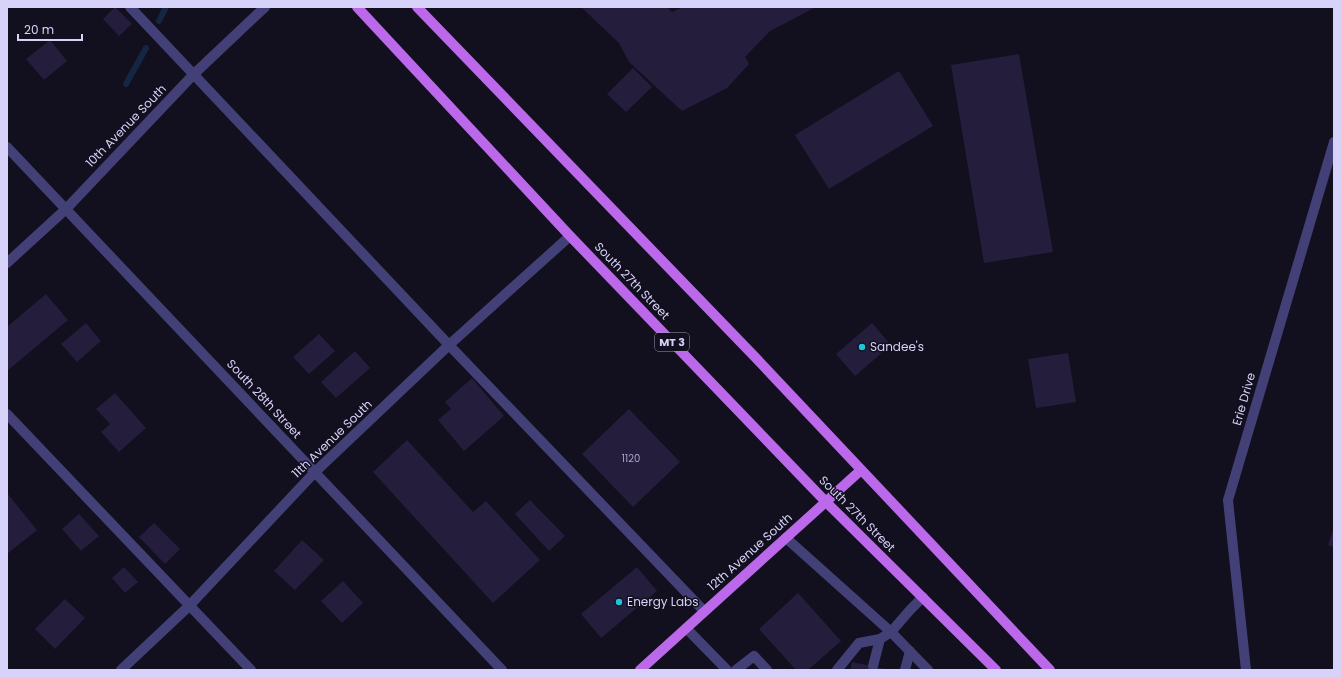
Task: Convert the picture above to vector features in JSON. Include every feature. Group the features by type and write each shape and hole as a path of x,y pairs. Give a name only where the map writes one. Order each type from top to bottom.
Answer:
{"main road":[{"name":"South 27th Street","path":"357,7 570,236 826,502 996,670"},
{"path":"417,7 755,357 1050,670"},
{"name":"12th Avenue South","path":"640,670 862,470"}],"street":[{"path":"130,7 449,345 704,611"},
{"name":"10th Avenue South","path":"7,263 66,209 194,74 265,7"},
{"name":"Erie Drive","path":"1246,670 1228,500 1334,142"},
{"name":"South 28th Street","path":"7,147 502,670"},
{"name":"11th Avenue South","path":"121,670 189,606 315,472 449,345 570,236"},
{"path":"7,414 251,670"},
{"path":"786,538 891,632 928,670"},
{"path":"837,670 859,643 880,639 891,632 910,610 923,598"},
{"path":"686,628 727,670"},
{"path":"873,666 880,639"},
{"path":"905,670 910,651"},
{"path":"736,670 754,656 767,670"}],"building":[{"path":"115,7 132,24 119,36 103,19"},
{"path":"581,7 667,7 672,12 683,7 816,7 770,31 745,57 749,64 727,88 682,111 629,62 619,43"},
{"path":"50,40 67,61 44,80 26,59"},
{"path":"1019,54 1053,252 984,263 951,65"},
{"path":"633,68 652,87 626,112 607,94"},
{"path":"899,71 933,126 829,189 795,135"},
{"path":"46,294 68,320 7,371 7,327"},
{"path":"86,323 101,341 77,362 61,344"},
{"path":"872,323 891,345 855,376 836,354"},
{"path":"319,334 335,351 309,374 293,357"},
{"path":"355,351 370,368 336,398 321,382"},
{"path":"1068,353 1076,402 1036,408 1028,359"},
{"path":"472,378 504,416 464,451 438,420 451,409 445,402"},
{"path":"115,393 146,428 119,452 101,432 110,424 96,409"},
{"path":"629,409 680,462 633,507 582,454"},
{"path":"407,440 473,512 486,501 540,560 493,603 373,472"},
{"path":"7,493 37,530 7,554"},
{"path":"530,500 565,536 549,551 515,514"},
{"path":"79,514 99,536 81,551 62,529"},
{"path":"154,523 180,549 165,564 139,537"},
{"path":"1334,527 1334,547 1328,545"},
{"path":"302,540 324,560 295,590 274,571"},
{"path":"124,567 138,582 125,593 112,578"},
{"name":"Energy Labs","path":"637,567 657,591 601,638 581,614"},
{"path":"343,581 363,603 342,623 321,601"},
{"path":"798,593 841,641 808,670 796,670 759,629"},
{"path":"65,599 85,618 55,649 35,629"},
{"path":"852,662 886,669 886,670 850,670"}],"waterway":[{"path":"159,21 166,7"},
{"path":"126,84 146,48"}],"place":[{"name":"Sandee's","path":"862,347"},
{"name":"Energy Labs","path":"619,602"}]}
